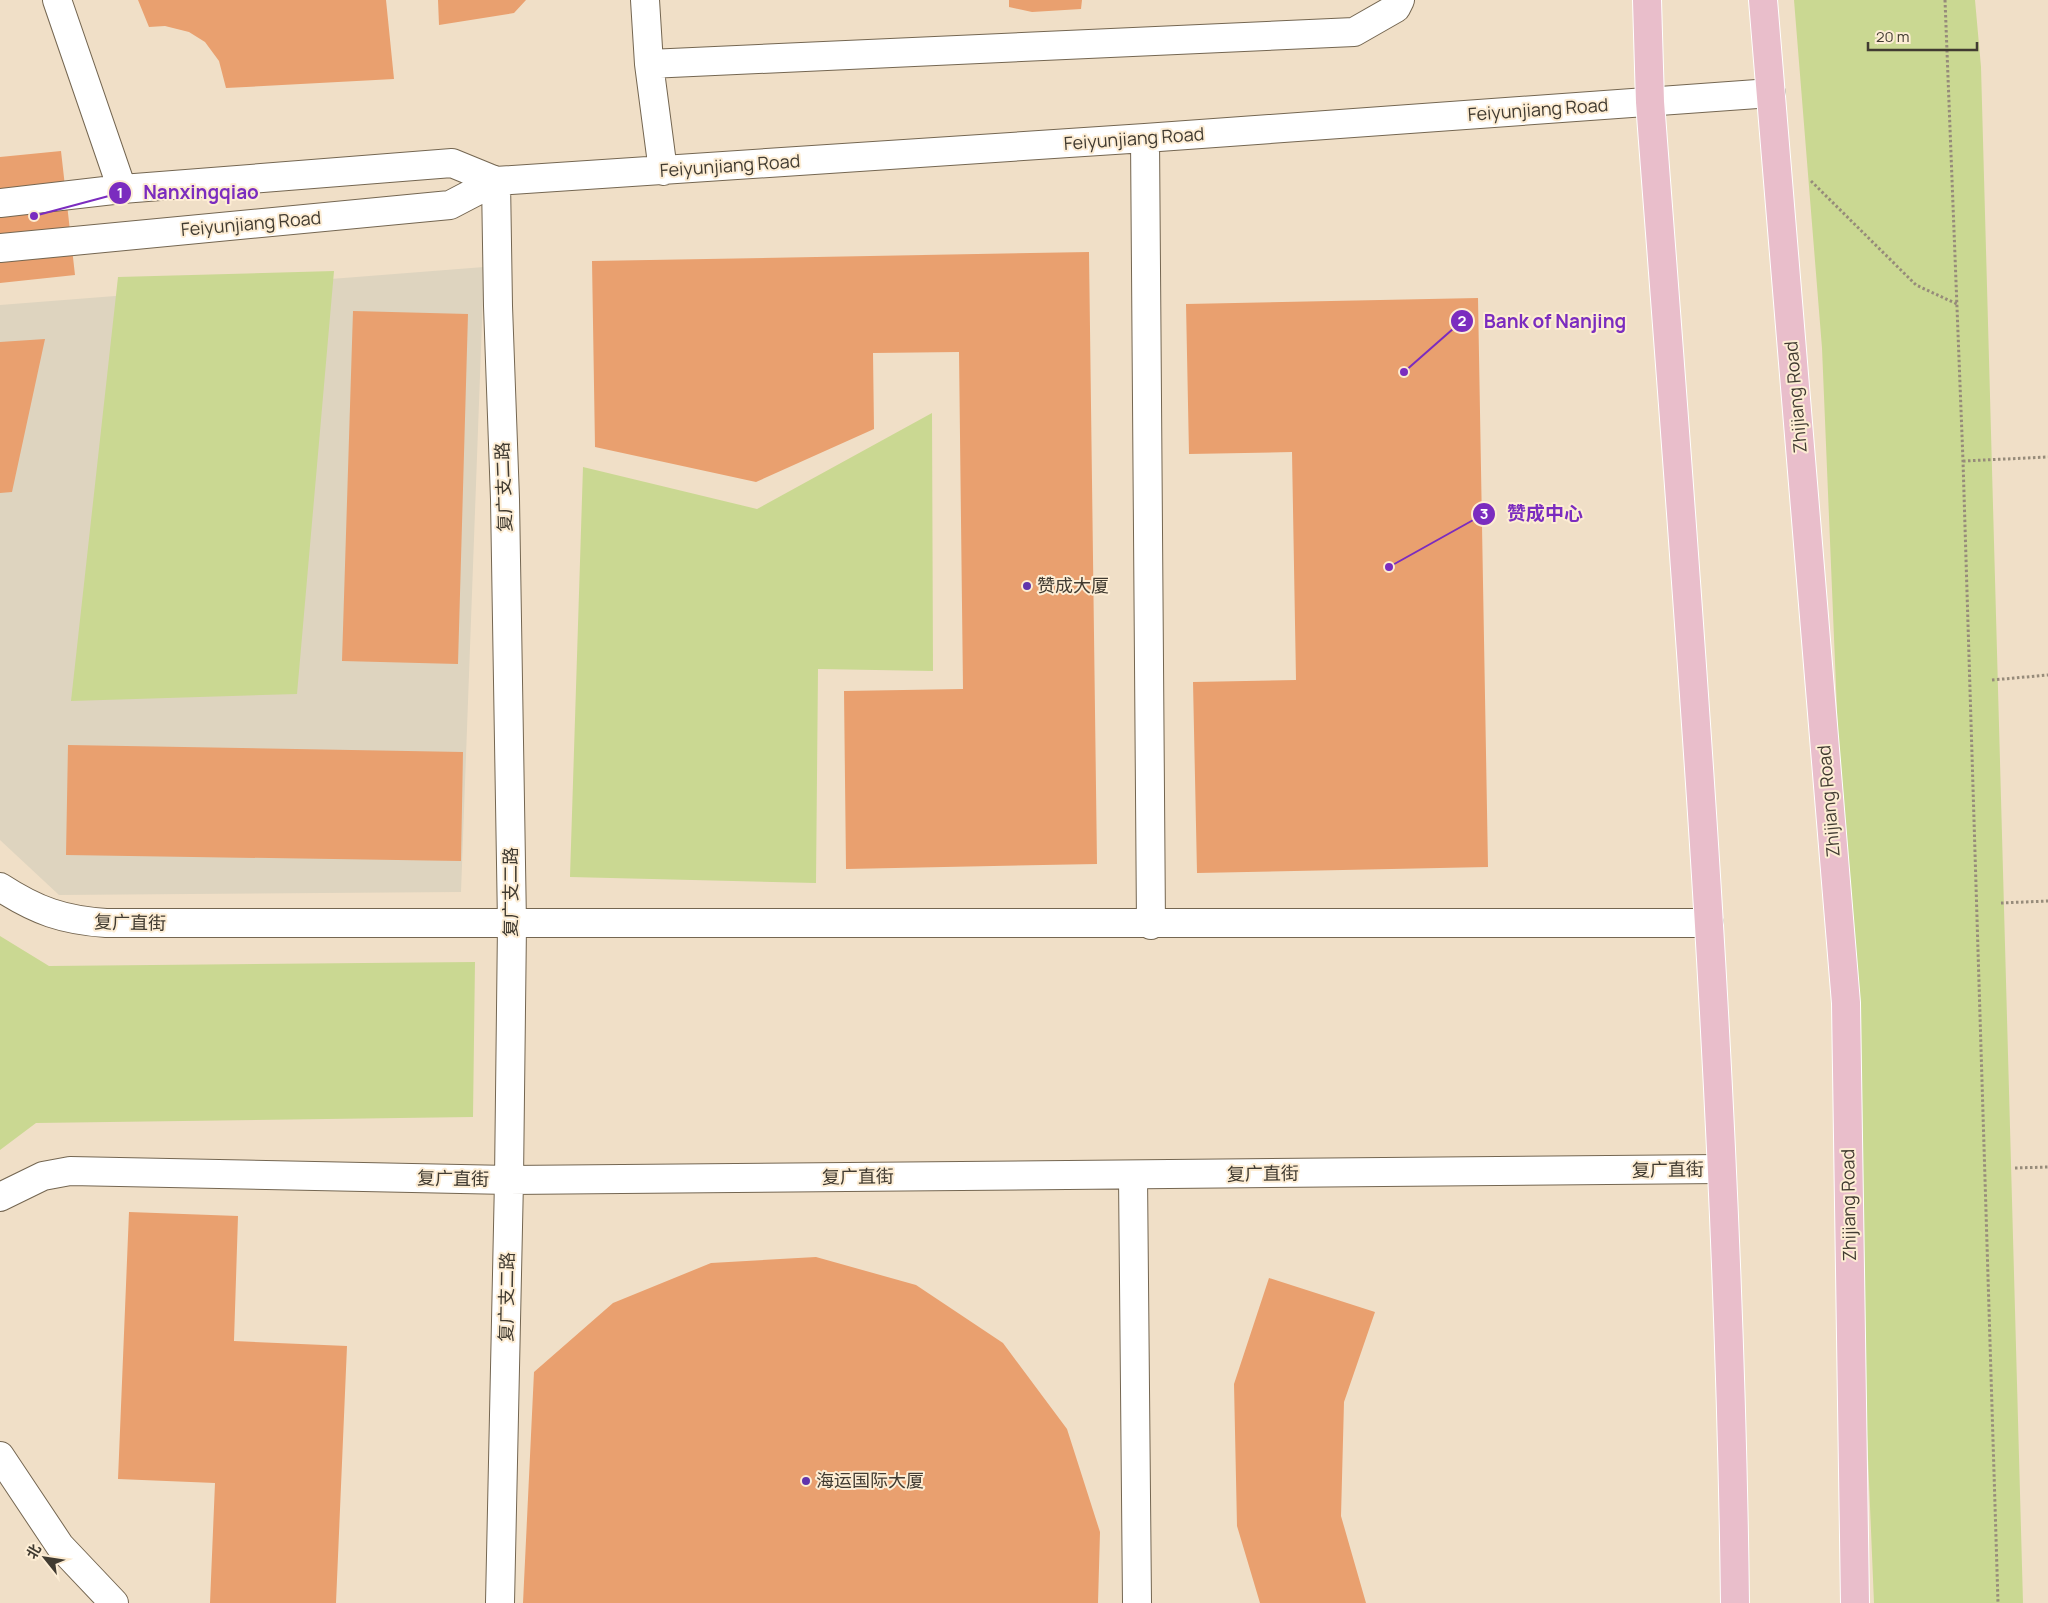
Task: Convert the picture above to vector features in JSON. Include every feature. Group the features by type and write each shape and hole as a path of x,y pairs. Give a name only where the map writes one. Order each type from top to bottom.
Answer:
{"main road":[{"path":"1648,0 1650,102 1709,923 1721,1169 1735,1603"},
{"name":"Zhijiang Road","path":"1763,0 1846,1003 1855,1603"}],"street":[{"path":"57,0 122,189"},
{"path":"645,0 649,64 663,170"},
{"path":"649,64 1354,32 1396,8 1400,0"},
{"name":"Feiyunjiang Road","path":"0,248 450,205 496,182 1771,93"},
{"path":"1145,138 1151,924"},
{"name":"Feiyunjiang Road","path":"0,204 122,189 452,163 496,182"},
{"name":"复广支二路","path":"496,182 498,306 506,529 512,924 510,1180 500,1603"},
{"name":"复广直街","path":"0,887 26,904 51,915 77,921 106,923 1709,923"},
{"name":"复广直街","path":"0,1197 43,1176 70,1171 510,1180 1721,1169"},
{"path":"1133,1175 1137,1603"},
{"path":"0,1456 60,1546 114,1603"}],"path":[{"path":"1945,0 1963,461 1998,1603"},
{"path":"1806,175 1916,285 1957,304"},
{"path":"1963,461 2048,457"},
{"path":"1992,680 2048,675"},
{"path":"2001,904 2048,901"},
{"path":"2015,1168 2048,1167"}],"shaded area":[{"path":"484,267 461,892 59,895 0,840 0,305"}],"green space":[{"path":"1794,0 1975,0 1981,67 2023,1603 1874,1603 1822,348"},
{"path":"334,271 297,694 71,701 118,277"},
{"path":"932,413 933,671 818,669 816,883 570,877 583,467 757,509"},
{"path":"0,936 49,966 475,962 473,1117 36,1123 0,1150"}],"building":[{"path":"138,0 386,0 394,79 226,88 219,61 205,42 189,32 165,26 149,27"},
{"path":"438,0 526,0 514,13 439,25"},
{"path":"1009,0 1082,0 1081,9 1032,12 1009,7"},
{"path":"61,151 75,275 0,283 0,157"},
{"name":"赞成大厦","path":"1089,252 1097,864 846,869 844,691 963,689 959,352 873,353 874,429 756,482 595,447 592,261"},
{"path":"1478,298 1488,867 1197,873 1193,682 1296,680 1292,452 1189,454 1186,304"},
{"path":"353,311 468,314 458,664 342,661"},
{"path":"45,339 12,492 0,493 0,342"},
{"path":"68,745 463,752 461,861 66,855"},
{"path":"129,1212 238,1216 234,1341 347,1346 336,1603 210,1603 215,1483 118,1479"},
{"name":"海运国际大厦","path":"816,1257 916,1285 1003,1343 1067,1429 1100,1532 1098,1603 523,1603 534,1372 613,1303 711,1263"},
{"path":"1269,1278 1375,1312 1344,1402 1341,1516 1366,1603 1260,1603 1237,1526 1234,1384"}],"place":[{"name":"Nanxingqiao","path":"34,216"},
{"name":"Bank of Nanjing","path":"1404,372"},
{"name":"赞成中心","path":"1389,567"},
{"name":"赞成大厦","path":"1027,586"},
{"name":"海运国际大厦","path":"806,1481"}]}
